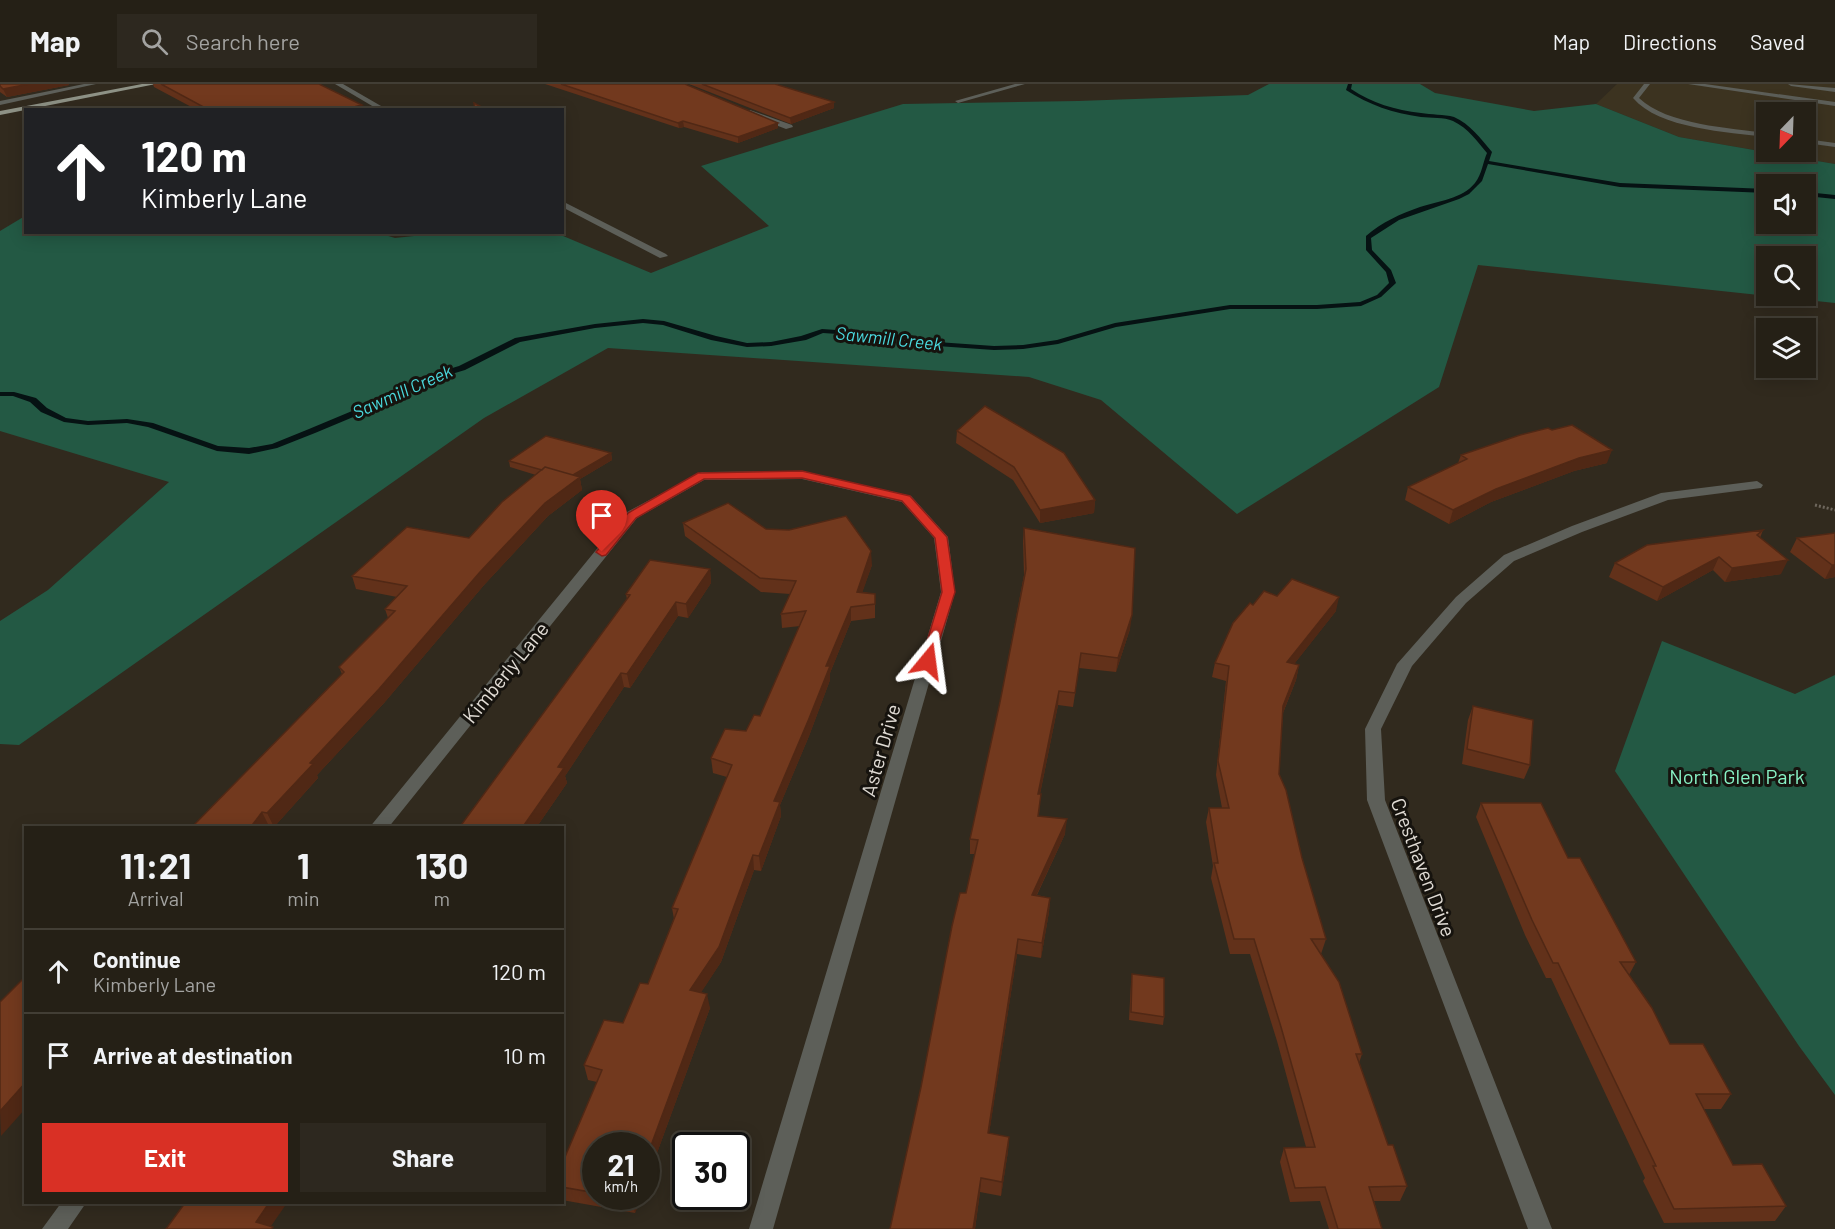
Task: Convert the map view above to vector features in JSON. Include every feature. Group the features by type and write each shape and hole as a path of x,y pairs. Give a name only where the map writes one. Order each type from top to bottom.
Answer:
{"main road":[{"path":"26,108 153,84"},
{"path":"0,113 24,108"}],"street":[{"path":"338,84 381,108"},
{"path":"1791,84 1835,90"},
{"path":"747,110 789,127"},
{"path":"564,204 663,255"},
{"name":"Aster Drive","path":"632,515 702,476 802,475 906,499 941,537 948,592 761,1229"},
{"name":"Cresthaven Drive","path":"1540,1229 1376,800 1373,729 1405,664 1461,600 1509,558 1577,529 1666,496 1757,485"},
{"name":"Kimberly Lane","path":"380,826 632,515"},
{"path":"54,1229 74,1204"}],"lane":[{"path":"0,103 93,84"},
{"path":"958,101 1022,84"},
{"path":"1647,84 1636,98 1645,108 1673,119 1756,133"},
{"path":"1691,84 1835,104"},
{"path":"1816,143 1835,146"}],"path":[{"path":"1815,506 1835,510"}],"shaded area":[{"path":"1617,84 1835,84 1835,164 1816,161 1816,102 1756,102 1756,150 1679,137 1596,104"}],"green space":[{"path":"1269,84 1420,84 1435,93 1534,111 1596,104 1679,137 1756,150 1756,162 1816,161 1835,164 1835,303 1816,301 1816,246 1756,246 1756,295 1478,265 1439,387 1237,514 1101,400 1029,377 608,348 484,418 19,745 0,744 0,621 48,590 169,482 0,431 0,231 24,217 24,234 382,234 395,238 433,234 558,234 651,273 769,226 701,166 903,104 1248,95"},
{"name":"North Glen Park","path":"1662,641 1795,694 1835,675 1835,1095 1799,1046 1615,771"}],"building":[{"path":"0,84 29,84 3,89"},
{"path":"161,84 319,84 362,105 349,108 205,108"},
{"path":"561,84 685,84 778,123 738,137 683,121 678,123"},
{"path":"702,84 775,84 834,102 790,118"},
{"path":"985,406 1064,453 1095,500 1040,510 1014,467 957,431"},
{"path":"1572,425 1612,450 1579,458 1496,489 1453,510 1408,487 1467,459 1461,455 1520,435"},
{"path":"546,436 611,453 573,475 545,467 542,470 509,461"},
{"path":"545,467 580,477 545,503 480,572 379,689 310,763 313,764 267,813 262,812 252,826 193,826 344,672 339,667 395,611 385,609 407,586 352,576 407,527 469,538 502,502"},
{"path":"728,503 766,529 789,530 846,516 871,551 857,592 875,594 875,604 851,607 826,666 830,666 774,801 780,802 759,856 753,855 719,947 690,990 707,994 656,1132 582,1132 582,1191 564,1187 564,1159 602,1070 584,1065 604,1020 623,1023 640,983 648,984 678,909 672,908 732,765 711,758 725,729 746,731 754,715 760,716 806,611 781,614 796,581 760,578 683,523"},
{"path":"1024,528 1135,548 1132,615 1118,658 1081,653 1075,693 1059,691 1038,794 1041,794 1038,816 1067,819 1032,895 1050,898 1042,943 1018,939 988,1133 1009,1137 1002,1182 981,1178 973,1229 890,1229 921,1087 952,926 960,893 966,893 978,840 970,839 1026,569"},
{"path":"1763,530 1757,535 1788,560 1732,568 1719,557 1663,587 1615,563 1647,545"},
{"path":"1835,533 1835,565 1797,538"},
{"path":"650,560 710,569 686,604 676,602 627,674 621,673 558,767 564,768 523,826 460,826 630,595 626,594"},
{"path":"1292,579 1339,597 1287,662 1299,665 1283,706 1279,774 1286,790 1302,858 1326,939 1311,939 1339,982 1362,1054 1356,1054 1388,1145 1393,1145 1407,1186 1369,1187 1382,1229 1338,1229 1325,1187 1295,1188 1284,1148 1315,1147 1254,939 1234,939 1214,863 1218,863 1209,808 1229,808 1218,761 1229,666 1215,663 1233,623 1250,603 1253,605 1264,591 1277,596"},
{"path":"1473,706 1533,720 1530,765 1467,749"},
{"path":"1481,803 1541,803 1568,858 1580,858 1636,962 1620,962 1652,1008 1670,1044 1703,1044 1731,1094 1696,1094 1733,1165 1762,1164 1786,1206 1674,1209 1653,1166 1656,1166 1558,963 1553,963 1532,920"},
{"path":"1132,974 1164,978 1164,1017 1131,1012"},
{"path":"24,978 24,1084 0,1111 0,1002"},
{"path":"184,1204 268,1204 256,1222 273,1227 271,1229 166,1229"}],"waterway":[{"name":"Sawmill Creek","path":"1350,84 1348,89 1372,103 1410,114 1451,118 1458,122 1469,129 1490,153 1486,162"},
{"name":"Sawmill Creek","path":"0,394 14,394 33,400 44,410 64,420 88,423 127,421 150,425 217,448 249,451 274,446 312,431 379,403 422,380 462,368 518,340 595,326 643,321 664,323 747,345 771,344 803,338 822,331 895,336 937,344 994,348 1058,342 1115,325 1230,307 1317,307 1361,304 1379,296 1393,283 1389,271 1369,250 1368,237 1397,218 1457,198 1467,192 1479,181 1486,162"},
{"path":"1486,162 1620,185 1756,191"},
{"path":"1816,195 1835,197"}],"route":[{"path":"602,552 632,515 702,476 802,475 906,499 941,537 948,592 928,661"}]}
